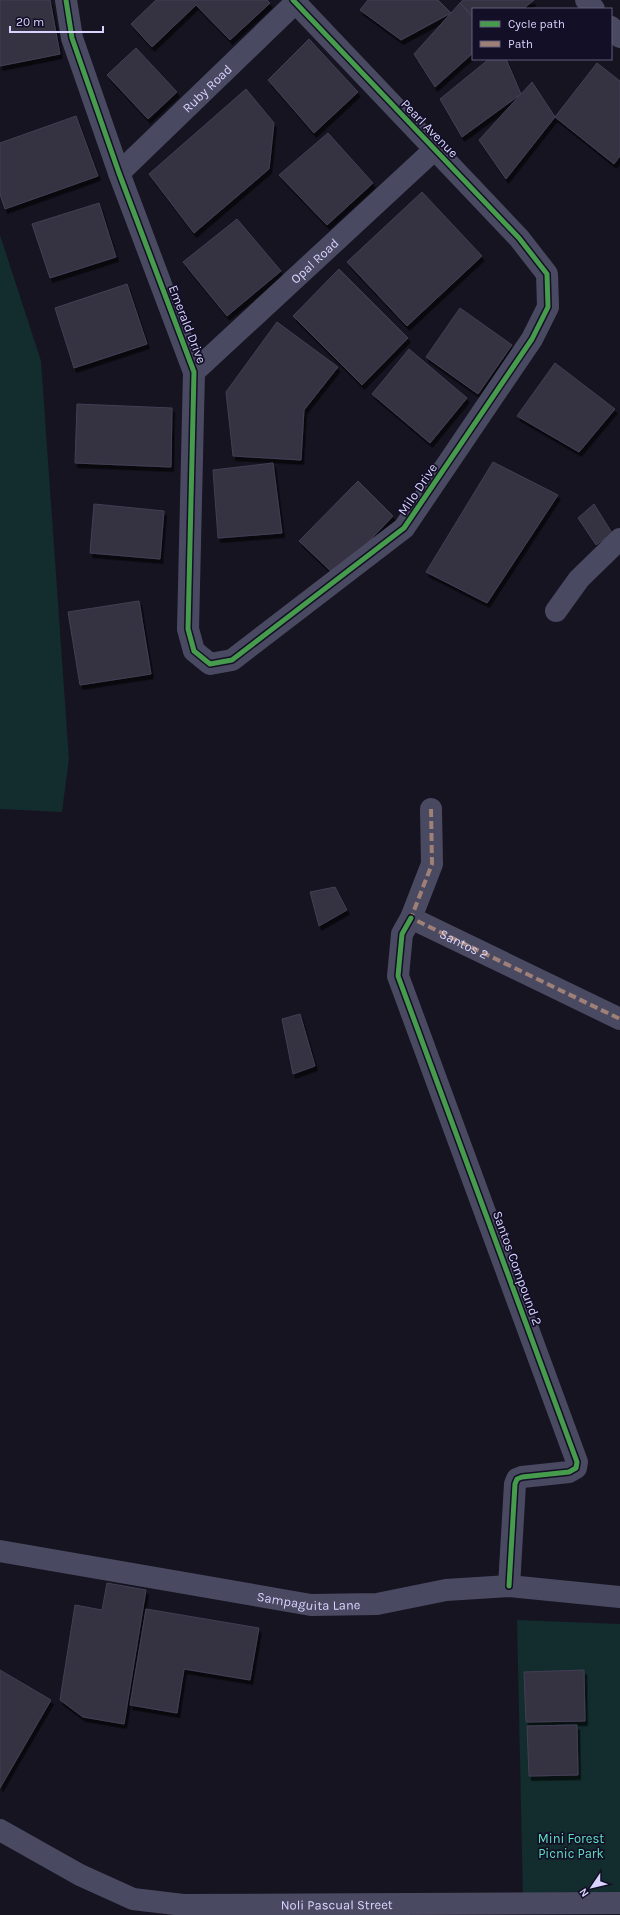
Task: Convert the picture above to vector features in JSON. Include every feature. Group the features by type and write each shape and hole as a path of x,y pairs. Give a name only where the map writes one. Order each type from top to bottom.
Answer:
{"street":[{"name":"Emerald Drive","path":"66,0 72,38 119,173 194,372 188,629 194,651 210,664 232,660"},
{"path":"586,0 593,8"},
{"name":"Ruby Road","path":"119,173 294,2"},
{"name":"Pearl Avenue","path":"294,2 519,238 547,274"},
{"path":"612,28 620,37"},
{"name":"Opal Road","path":"194,372 435,150"},
{"name":"Milo Drive","path":"232,660 404,528 532,339 548,307 547,274"},
{"path":"556,610 579,579 620,539"},
{"path":"411,918 432,864 431,809"},
{"name":"Santos 2","path":"411,918 620,1019"},
{"name":"Santos Compound 2","path":"411,918 402,934 398,976 577,1462 576,1468 569,1472 522,1477 517,1479 515,1484 509,1586"},
{"name":"Sampaguita Lane","path":"0,1551 311,1605 377,1604 446,1590 509,1586 620,1597"},
{"name":"Noli Pascual Street","path":"0,1830 80,1875 133,1899 183,1905 279,1909 620,1903"}],"green space":[{"path":"0,235 41,361 69,759 62,812 0,809"},
{"name":"Mini Forest Picnic Park","path":"517,1620 620,1624 620,1895 523,1899"}],"building":[{"path":"0,0 50,0 60,54 0,66"},
{"path":"156,0 267,0 270,3 230,40 196,5 152,47 131,24"},
{"path":"368,0 438,0 451,13 401,40 360,10"},
{"path":"463,0 534,0 524,8 472,8 472,16 460,3"},
{"path":"460,3 472,16 472,54 435,87 414,54"},
{"path":"309,39 358,92 314,133 268,80"},
{"path":"136,48 177,92 148,119 107,75"},
{"path":"488,60 506,60 521,94 462,137 440,99"},
{"path":"597,63 620,81 620,156 614,164 555,117"},
{"path":"532,82 555,117 506,179 479,140"},
{"path":"246,89 274,123 269,169 194,233 149,174"},
{"path":"76,116 98,176 5,209 0,194 0,143"},
{"path":"328,133 373,183 327,225 279,175"},
{"path":"422,192 482,256 407,326 347,262"},
{"path":"99,203 116,257 50,278 32,224"},
{"path":"237,219 281,271 227,316 183,262"},
{"path":"339,269 408,338 362,385 293,316"},
{"path":"127,284 147,344 74,368 55,308"},
{"path":"460,308 512,345 478,394 426,357"},
{"path":"277,322 338,367 304,410 301,460 233,456 226,392"},
{"path":"409,349 467,398 430,443 372,394"},
{"path":"555,363 615,409 579,452 517,416"},
{"path":"77,404 172,408 171,467 75,463"},
{"path":"493,462 558,495 487,603 426,572"},
{"path":"273,463 282,533 218,538 213,470"},
{"path":"358,481 393,516 336,576 299,541"},
{"path":"94,504 164,511 160,559 90,553"},
{"path":"594,504 612,533 596,545 578,518"},
{"path":"139,601 151,674 80,685 68,612"},
{"path":"335,887 347,910 319,926 310,892"},
{"path":"300,1014 315,1066 293,1074 282,1019"},
{"path":"107,1583 146,1590 124,1724 83,1717 60,1700 75,1605 102,1610"},
{"path":"146,1609 259,1628 250,1680 184,1669 177,1713 130,1705"},
{"path":"0,1670 51,1700 0,1788"},
{"path":"584,1670 585,1721 526,1722 524,1672"},
{"path":"577,1725 578,1775 529,1776 527,1726"}],"marked path":[{"path":"431,809 432,864 411,918 620,1019"}],"cycle path":[{"path":"66,0 72,38 119,173 194,372 188,629 194,651 210,664 232,660 404,528 532,339 548,307 547,274 519,238 293,0"},
{"path":"411,918 402,934 398,976 577,1462 576,1468 569,1472 522,1477 517,1479 515,1484 509,1586"}]}
